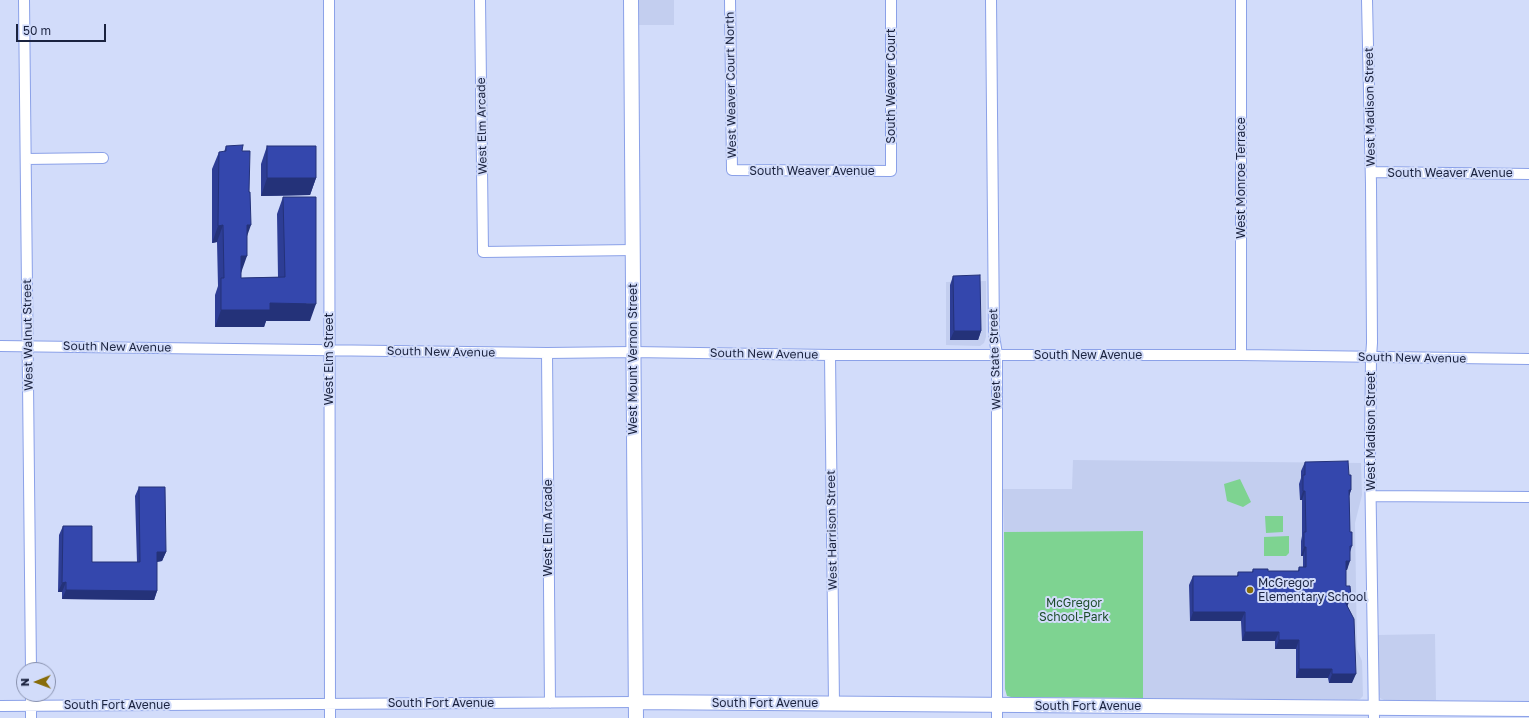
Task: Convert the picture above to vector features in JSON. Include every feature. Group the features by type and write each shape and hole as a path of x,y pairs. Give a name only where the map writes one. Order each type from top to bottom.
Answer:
{"street":[{"name":"West Walnut Street","path":"24,0 31,662"},
{"name":"West Elm Street","path":"329,0 330,718"},
{"name":"West Elm Arcade","path":"480,0 483,252 633,250"},
{"name":"West Mount Vernon Street","path":"631,0 636,718"},
{"name":"West Weaver Court North","path":"730,0 732,170"},
{"name":"South Weaver Court","path":"891,0 891,171"},
{"name":"West State Street","path":"991,0 994,336 997,354 997,712"},
{"name":"West Monroe Terrace","path":"1241,0 1241,355"},
{"name":"West Madison Street","path":"1367,0 1371,172 1371,496 1374,713"},
{"path":"26,159 103,158"},
{"name":"South Weaver Avenue","path":"732,170 891,171"},
{"name":"South Weaver Avenue","path":"1371,172 1529,174"},
{"name":"South New Avenue","path":"0,346 547,353 633,352 830,356 997,354 1241,355 1529,359"},
{"name":"West Elm Arcade","path":"547,353 550,703"},
{"name":"West Harrison Street","path":"830,356 834,704"},
{"path":"1371,496 1529,497"},
{"path":"31,702 31,718"},
{"name":"South Fort Avenue","path":"0,706 636,702 834,704 997,712 1374,713 1529,709"}],"shaded area":[{"path":"639,0 674,0 674,25 638,25"},
{"path":"986,281 986,337 984,343 980,346 946,345 946,282"},
{"name":"McGregor Elementary School","path":"1073,460 1361,463 1362,495 1355,523 1357,649 1362,661 1363,696 1356,700 1143,698 1143,531 1004,532 1003,489 1072,489"},
{"path":"1435,634 1436,700 1386,701 1380,698 1378,635"}],"green space":[{"path":"1240,479 1251,502 1243,507 1227,501 1224,484"},
{"path":"1265,516 1283,516 1283,532 1266,533"},
{"name":"McGregor School-Park","path":"1143,531 1143,698 1007,696 1005,689 1004,532"},
{"path":"1289,536 1289,553 1286,556 1264,556 1264,537"}],"building":[{"path":"243,145 242,151 250,151 249,192 251,225 247,225 247,256 241,256 241,278 285,277 283,197 316,197 316,304 270,303 270,310 221,310 221,278 224,278 223,225 218,226 219,152 226,151 226,146"},
{"path":"267,146 316,146 316,178 267,178"},
{"path":"980,275 981,331 954,331 953,276"},
{"path":"1348,461 1349,475 1351,475 1351,490 1349,490 1350,532 1352,532 1352,546 1350,546 1350,561 1346,561 1346,586 1350,586 1351,597 1343,598 1354,619 1356,674 1332,674 1332,669 1299,669 1299,640 1279,640 1279,632 1245,632 1245,612 1193,612 1193,576 1238,576 1238,572 1253,572 1253,569 1268,569 1268,571 1299,571 1299,567 1306,567 1306,547 1304,547 1304,532 1306,532 1305,491 1303,491 1305,462"},
{"path":"139,487 165,487 166,552 157,552 157,591 66,590 66,582 62,583 63,526 92,526 92,562 140,562"}],"place":[{"name":"McGregor Elementary School","path":"1250,590"}]}
